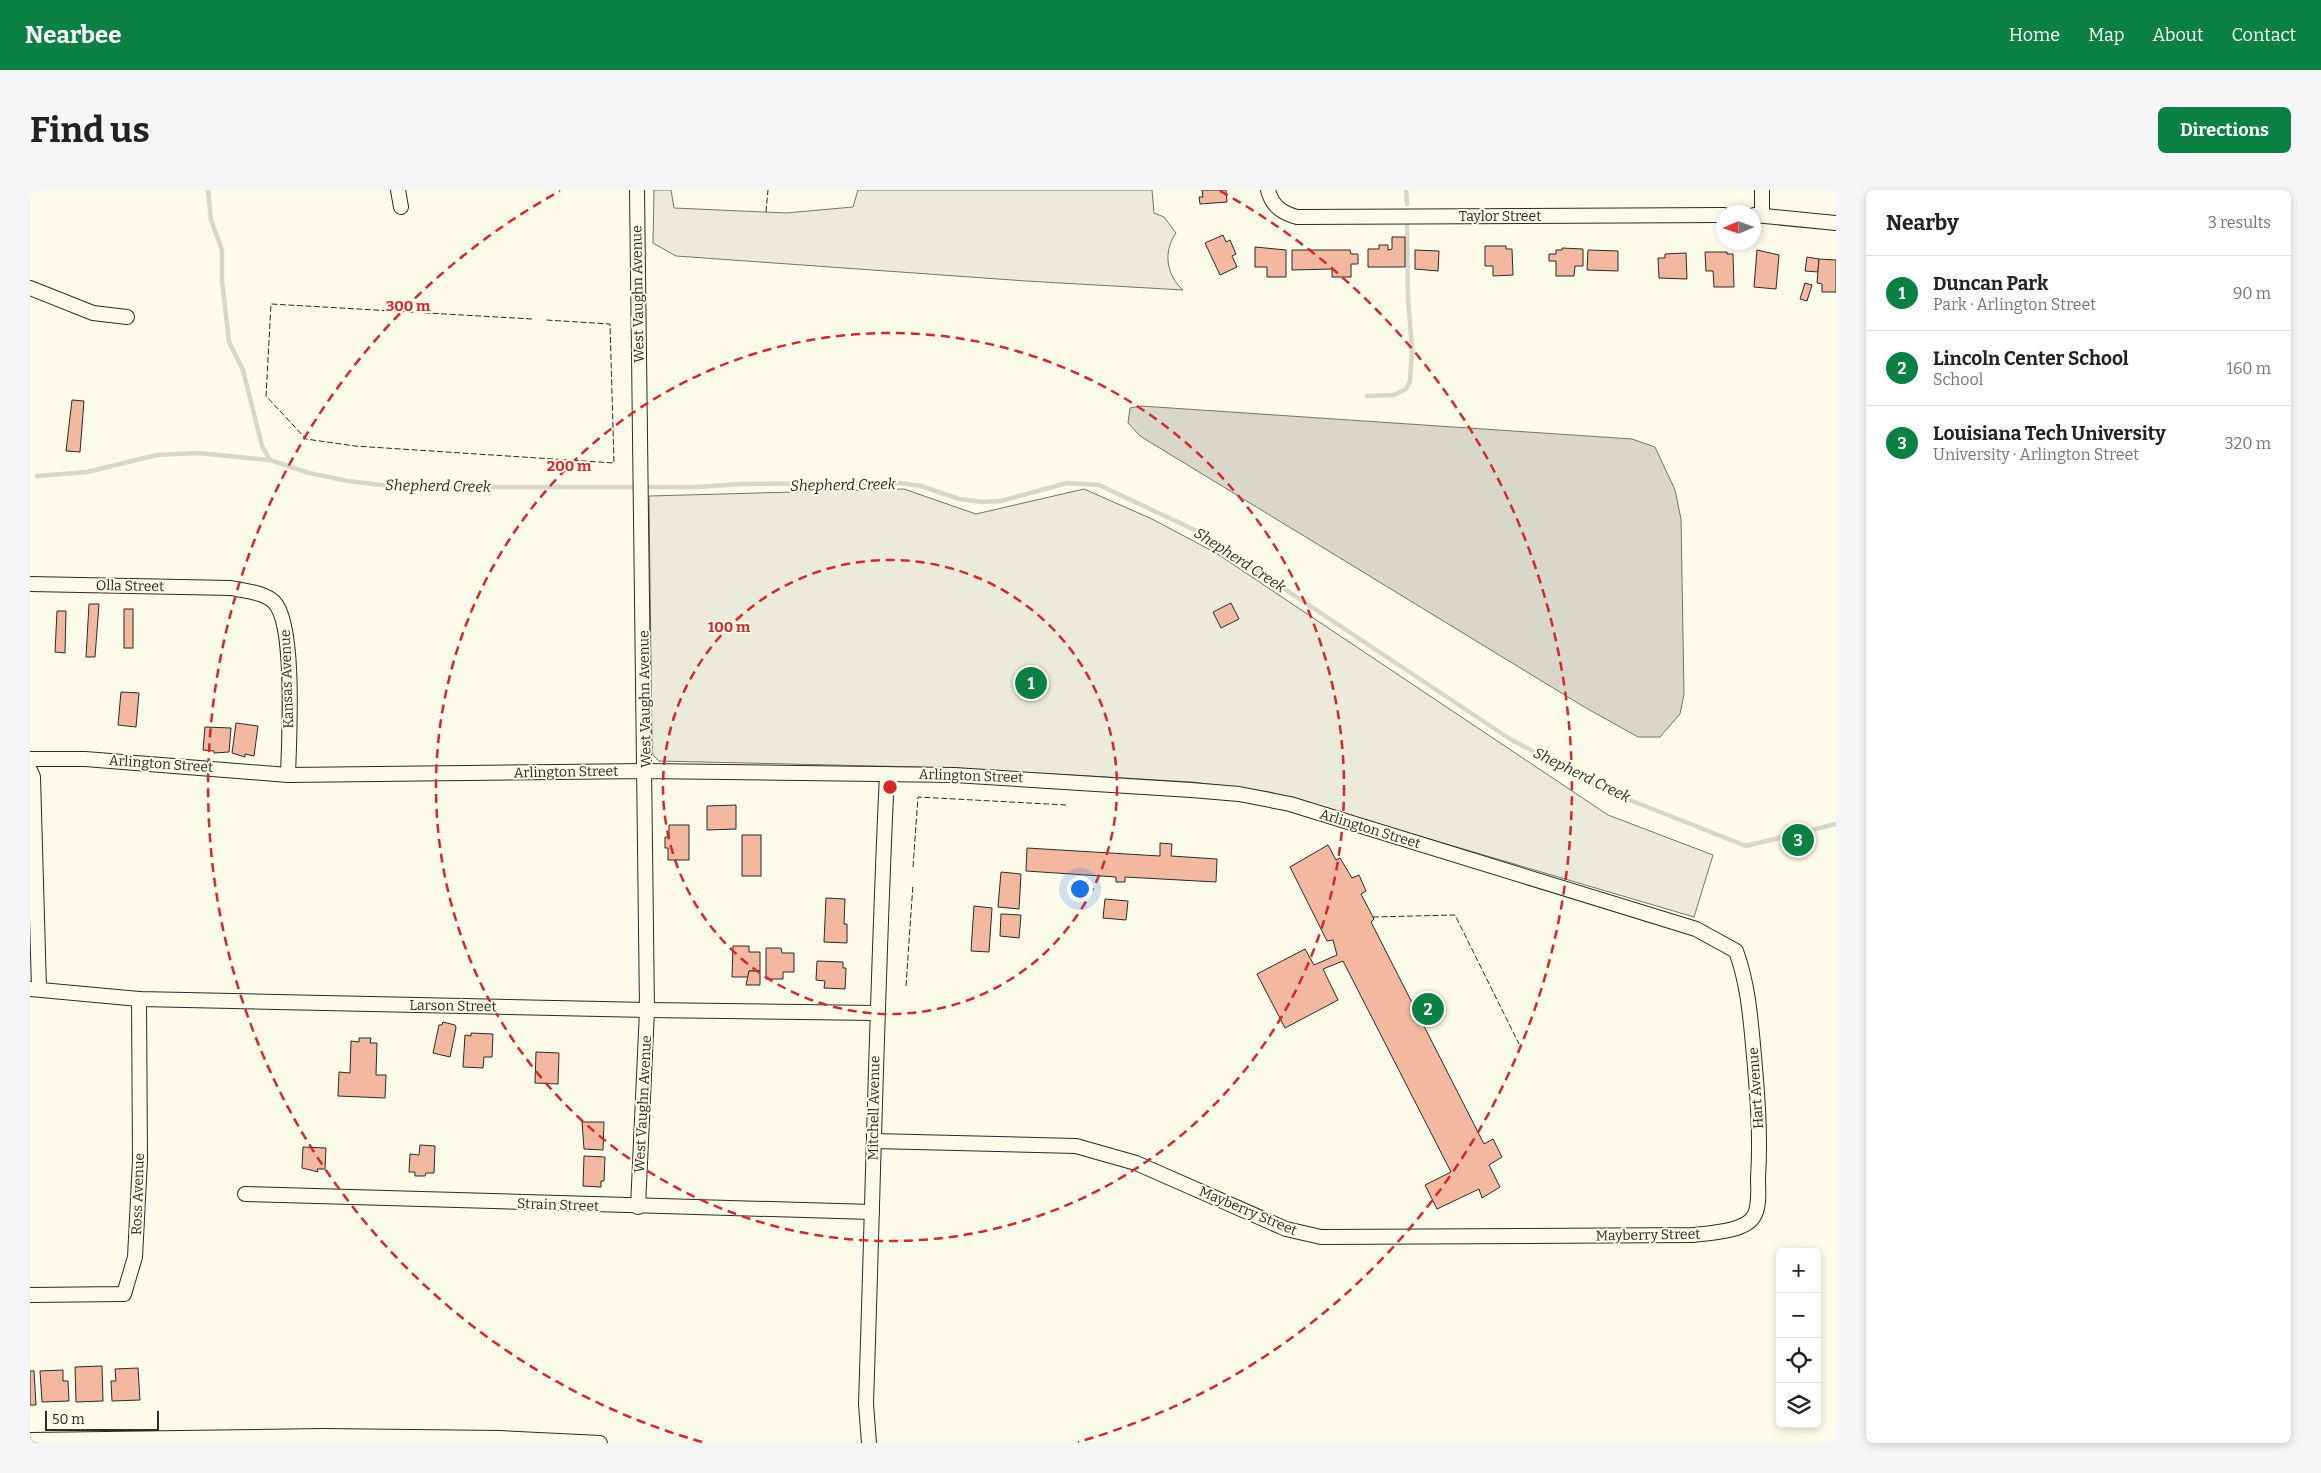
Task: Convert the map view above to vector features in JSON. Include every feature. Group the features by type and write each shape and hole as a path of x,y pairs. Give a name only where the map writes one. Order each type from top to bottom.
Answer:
{"street":[{"path":"398,190 401,207"},
{"name":"West Vaughn Avenue","path":"637,190 646,771 647,1010 638,1207"},
{"name":"Taylor Street","path":"1268,190 1278,208 1286,214 1298,217 1716,216"},
{"path":"1760,205 1762,190"},
{"path":"1761,215 1836,223"},
{"path":"30,288 93,313 127,317"},
{"name":"Olla Street","path":"30,584 231,588"},
{"name":"Kansas Avenue","path":"231,588 258,594 272,601 281,611 286,628 289,699 288,775"},
{"name":"Arlington Street","path":"30,759 85,759 288,775 646,771 887,774 1032,779 1191,790 1267,798 1696,929 1736,951"},
{"path":"30,770 33,777 34,989"},
{"name":"Mitchell Avenue","path":"869,1443 866,1404 876,1013 887,774"},
{"name":"Hart Avenue","path":"1736,951 1745,975 1758,1099 1760,1148 1757,1204 1754,1217 1746,1223"},
{"name":"Larson Street","path":"34,989 139,998 647,1010 876,1013"},
{"name":"Ross Avenue","path":"30,1295 124,1294 136,1257 138,1218 140,1160 139,998"},
{"name":"Mayberry Street","path":"874,1141 1076,1146 1136,1163 1286,1229 1321,1237 1693,1235 1726,1231 1746,1223"},
{"name":"Strain Street","path":"244,1194 638,1207 872,1212"},
{"path":"30,1440 359,1436 500,1438 600,1443"}],"shaded area":[{"path":"654,190 671,190 674,208 786,213 853,207 858,190 1152,190 1154,213 1164,217 1176,233 1169,247 1168,263 1173,277 1183,290 1026,281 676,256 653,243"},
{"path":"1141,406 1632,439 1655,447 1675,490 1681,519 1684,694 1680,714 1660,737 1638,737 1586,708 1140,436 1128,423 1130,408"},
{"path":"904,489 976,514 1084,489 1152,519 1216,553 1608,815 1713,855 1694,917 1270,792 1192,782 917,767 659,761 653,755 652,745 649,496"}],"building":[{"path":"1202,190 1226,190 1227,202 1200,204 1199,197 1203,197"},
{"path":"1223,235 1226,242 1230,240 1236,254 1232,256 1237,267 1220,275 1205,243"},
{"path":"1392,237 1405,237 1405,267 1368,267 1368,249 1379,249 1379,245 1388,245 1388,250 1392,249"},
{"path":"1485,246 1506,246 1506,249 1512,249 1513,275 1493,276 1493,266 1485,266"},
{"path":"1255,247 1286,250 1286,277 1267,277 1267,267 1255,267"},
{"path":"1562,248 1583,249 1583,266 1575,266 1574,276 1556,276 1556,261 1549,261 1549,254 1556,254 1556,250 1562,250"},
{"path":"1292,250 1350,250 1351,254 1358,254 1358,264 1351,264 1351,277 1332,277 1332,269 1292,270"},
{"path":"1415,250 1439,251 1438,271 1415,269"},
{"path":"1588,250 1618,251 1618,271 1587,270"},
{"path":"1757,250 1779,255 1776,289 1754,287"},
{"path":"1705,252 1727,252 1727,254 1733,254 1734,287 1714,287 1713,271 1706,271"},
{"path":"1686,253 1687,279 1659,278 1658,258 1665,258 1665,254"},
{"path":"1807,257 1819,259 1818,272 1805,271"},
{"path":"1819,259 1836,260 1836,292 1822,292 1822,284 1817,283"},
{"path":"1805,283 1812,285 1807,301 1800,299"},
{"path":"72,400 84,401 80,452 66,451"},
{"path":"1231,603 1239,619 1221,628 1213,612"},
{"path":"89,604 99,604 95,657 86,657"},
{"path":"124,609 133,609 133,648 124,648"},
{"path":"57,611 66,611 65,653 55,652"},
{"path":"121,692 139,693 136,727 118,725"},
{"path":"236,723 258,726 254,756 245,754 245,757 232,753"},
{"path":"205,727 231,728 229,752 214,753 214,751 203,750"},
{"path":"736,805 736,829 707,830 707,806"},
{"path":"669,825 689,825 689,860 668,860 668,848 665,848 665,837 669,837"},
{"path":"742,835 761,835 761,876 742,876"},
{"path":"1160,843 1172,844 1171,856 1217,859 1216,882 1125,877 1125,882 1116,882 1116,877 1026,871 1027,848 1160,856"},
{"path":"1328,845 1336,860 1340,858 1352,878 1359,875 1366,891 1361,894 1374,919 1371,922 1484,1144 1493,1139 1502,1157 1489,1165 1500,1187 1482,1198 1479,1189 1437,1209 1425,1185 1451,1172 1343,961 1323,969 1338,1000 1285,1028 1257,974 1305,949 1314,965 1337,955 1333,940 1327,941 1290,867"},
{"path":"1001,872 1021,874 1019,909 998,907"},
{"path":"826,898 845,899 844,924 847,924 847,943 824,942"},
{"path":"1105,899 1128,901 1126,920 1103,918"},
{"path":"974,906 992,908 989,952 971,951"},
{"path":"1001,914 1021,915 1019,938 1000,936"},
{"path":"733,946 749,946 749,952 760,952 760,971 749,971 749,977 732,977"},
{"path":"766,948 781,948 782,953 794,953 794,972 783,972 783,979 766,979"},
{"path":"817,961 843,962 843,968 846,968 845,989 824,988 825,981 816,980"},
{"path":"749,971 760,971 760,985 746,985"},
{"path":"443,1022 455,1025 456,1028 450,1057 433,1053 439,1025 442,1025"},
{"path":"471,1033 493,1034 492,1057 484,1057 483,1068 463,1067 465,1035 471,1036"},
{"path":"359,1038 371,1038 370,1043 377,1043 376,1075 386,1075 385,1098 338,1096 339,1072 350,1073 351,1041 359,1042"},
{"path":"536,1052 559,1053 558,1084 535,1083"},
{"path":"582,1122 604,1122 603,1150 584,1149"},
{"path":"420,1145 435,1146 434,1173 426,1173 425,1176 415,1176 415,1172 409,1172 410,1154 419,1155"},
{"path":"303,1147 326,1148 325,1169 317,1169 318,1172 302,1168"},
{"path":"584,1156 605,1157 604,1181 601,1181 601,1187 583,1186"},
{"path":"102,1366 103,1401 76,1402 75,1367"},
{"path":"138,1368 140,1400 112,1401 111,1381 116,1381 115,1369"},
{"path":"63,1370 63,1381 68,1381 69,1401 42,1402 40,1371"},
{"path":"30,1371 34,1371 36,1405 30,1405"}],"waterway":[{"name":"Shepherd Creek","path":"208,190 211,220 222,250 222,281 229,342 243,370 262,446 270,460"},
{"path":"1406,190 1407,204"},
{"path":"1367,396 1394,395 1406,389 1410,381 1412,349 1408,299 1407,226"},
{"name":"Shepherd Creek","path":"37,476 87,472 157,455 198,453 270,460 309,473 348,481 398,487 698,487 741,484 900,483 921,486 959,499 982,502 1001,501 1067,483 1099,485 1199,532 1510,739 1607,791 1746,846 1836,824"}],"fence":[{"path":"766,212 768,190"},
{"path":"532,319 271,304 266,396 306,439 355,446 614,463 610,324 546,320"},
{"path":"913,867 918,797 1066,805"},
{"path":"906,986 913,884"},
{"path":"1373,917 1455,915 1519,1044"}],"place":[{"name":"Duncan Park","path":"1031,683"},
{"name":"Louisiana Tech University","path":"1798,840"},
{"name":"Lincoln Center School","path":"1428,1009"}]}
